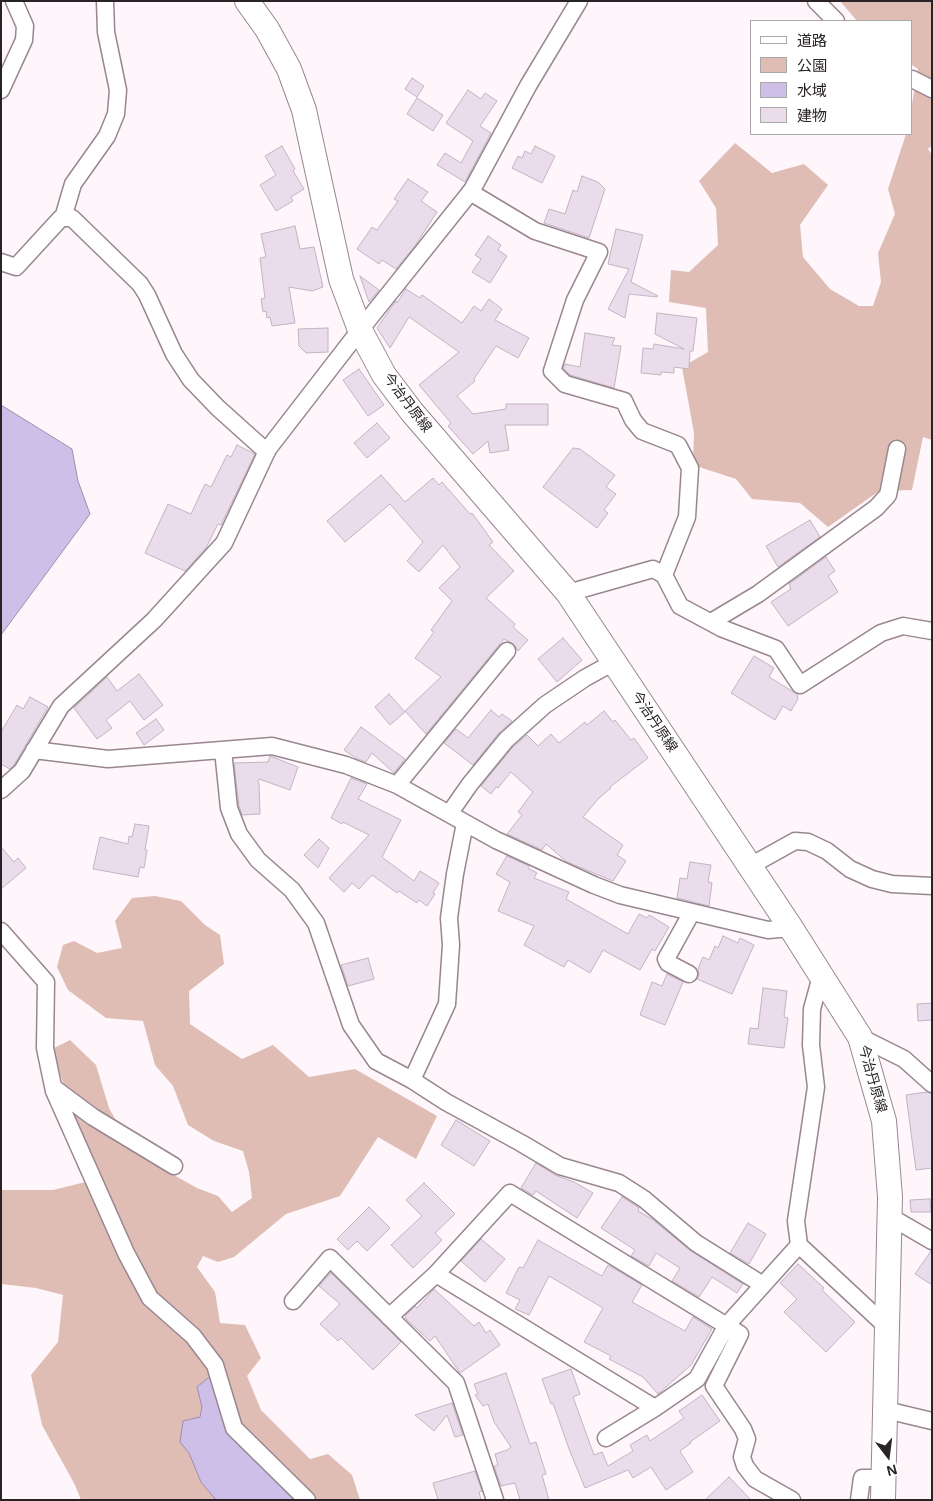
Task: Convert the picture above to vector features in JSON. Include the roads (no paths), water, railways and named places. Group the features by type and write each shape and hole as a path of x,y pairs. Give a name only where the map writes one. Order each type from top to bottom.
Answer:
{"main road":[{"name":"今治丹原線","path":"247,1 268,29 289,69 304,110 341,279 360,330 384,375 412,412 568,593 791,928 860,1037 884,1121 890,1197 883,1489"}],"street":[{"path":"1,90 24,40 25,26 14,1"},
{"path":"63,218 74,184 107,136 116,114 118,90 106,32 105,1"},
{"path":"1,790 22,770 61,706 154,620 224,543 267,452 360,330 470,192 528,86 579,1"},
{"path":"816,1 835,20"},
{"path":"913,80 932,90"},
{"path":"470,192 535,230 599,252 575,300 552,371 565,384 624,400 633,420 642,432 678,445 690,468 687,516 664,575"},
{"path":"1,262 16,267 61,218 72,218 140,284 174,354 191,380 218,408 267,452"},
{"path":"711,622 758,594 876,508 888,495 897,449"},
{"path":"568,593 653,569 664,575 680,606 711,622 776,649 800,685 881,632 903,626 932,631"},
{"path":"396,785 507,651"},
{"path":"449,814 470,784 506,740 553,700 614,662"},
{"path":"34,750 108,758 272,746 346,765 396,785 496,840 594,886 620,895 768,930 791,928"},
{"path":"223,750 229,808 239,834 258,860 292,890 316,923 351,1025 376,1061 560,1166 619,1183 644,1199 696,1243 763,1285"},
{"path":"412,1080 447,1004 450,945 449,918 465,823"},
{"path":"750,866 795,841 808,842 828,851 850,869 872,879 892,884 932,886"},
{"path":"688,974 668,963 666,959 692,912"},
{"path":"1,931 46,982 45,1048 54,1088 126,1253 150,1298 193,1336 214,1365 234,1428 306,1500"},
{"path":"821,976 812,1009 811,1045 816,1087 796,1221 799,1245 886,1326"},
{"path":"860,1037 904,1059 932,1084"},
{"path":"54,1088 93,1117 174,1166"},
{"path":"389,1316 436,1274 510,1193 740,1334 714,1386 747,1439 742,1457 745,1466 755,1479 792,1500"},
{"path":"889,1216 932,1241"},
{"path":"606,1438 697,1379 727,1326 799,1245"},
{"path":"293,1301 330,1258 456,1383 495,1500"},
{"path":"436,1274 655,1408"},
{"path":"886,1410 932,1421"},
{"path":"859,1500 862,1478 883,1489"}],"water":[{"path":"1,405 72,449 78,481 90,514 1,635"},
{"path":"212,1375 226,1430 294,1500 216,1500 201,1482 189,1453 180,1442 183,1421 200,1417 202,1407 197,1387"}]}
